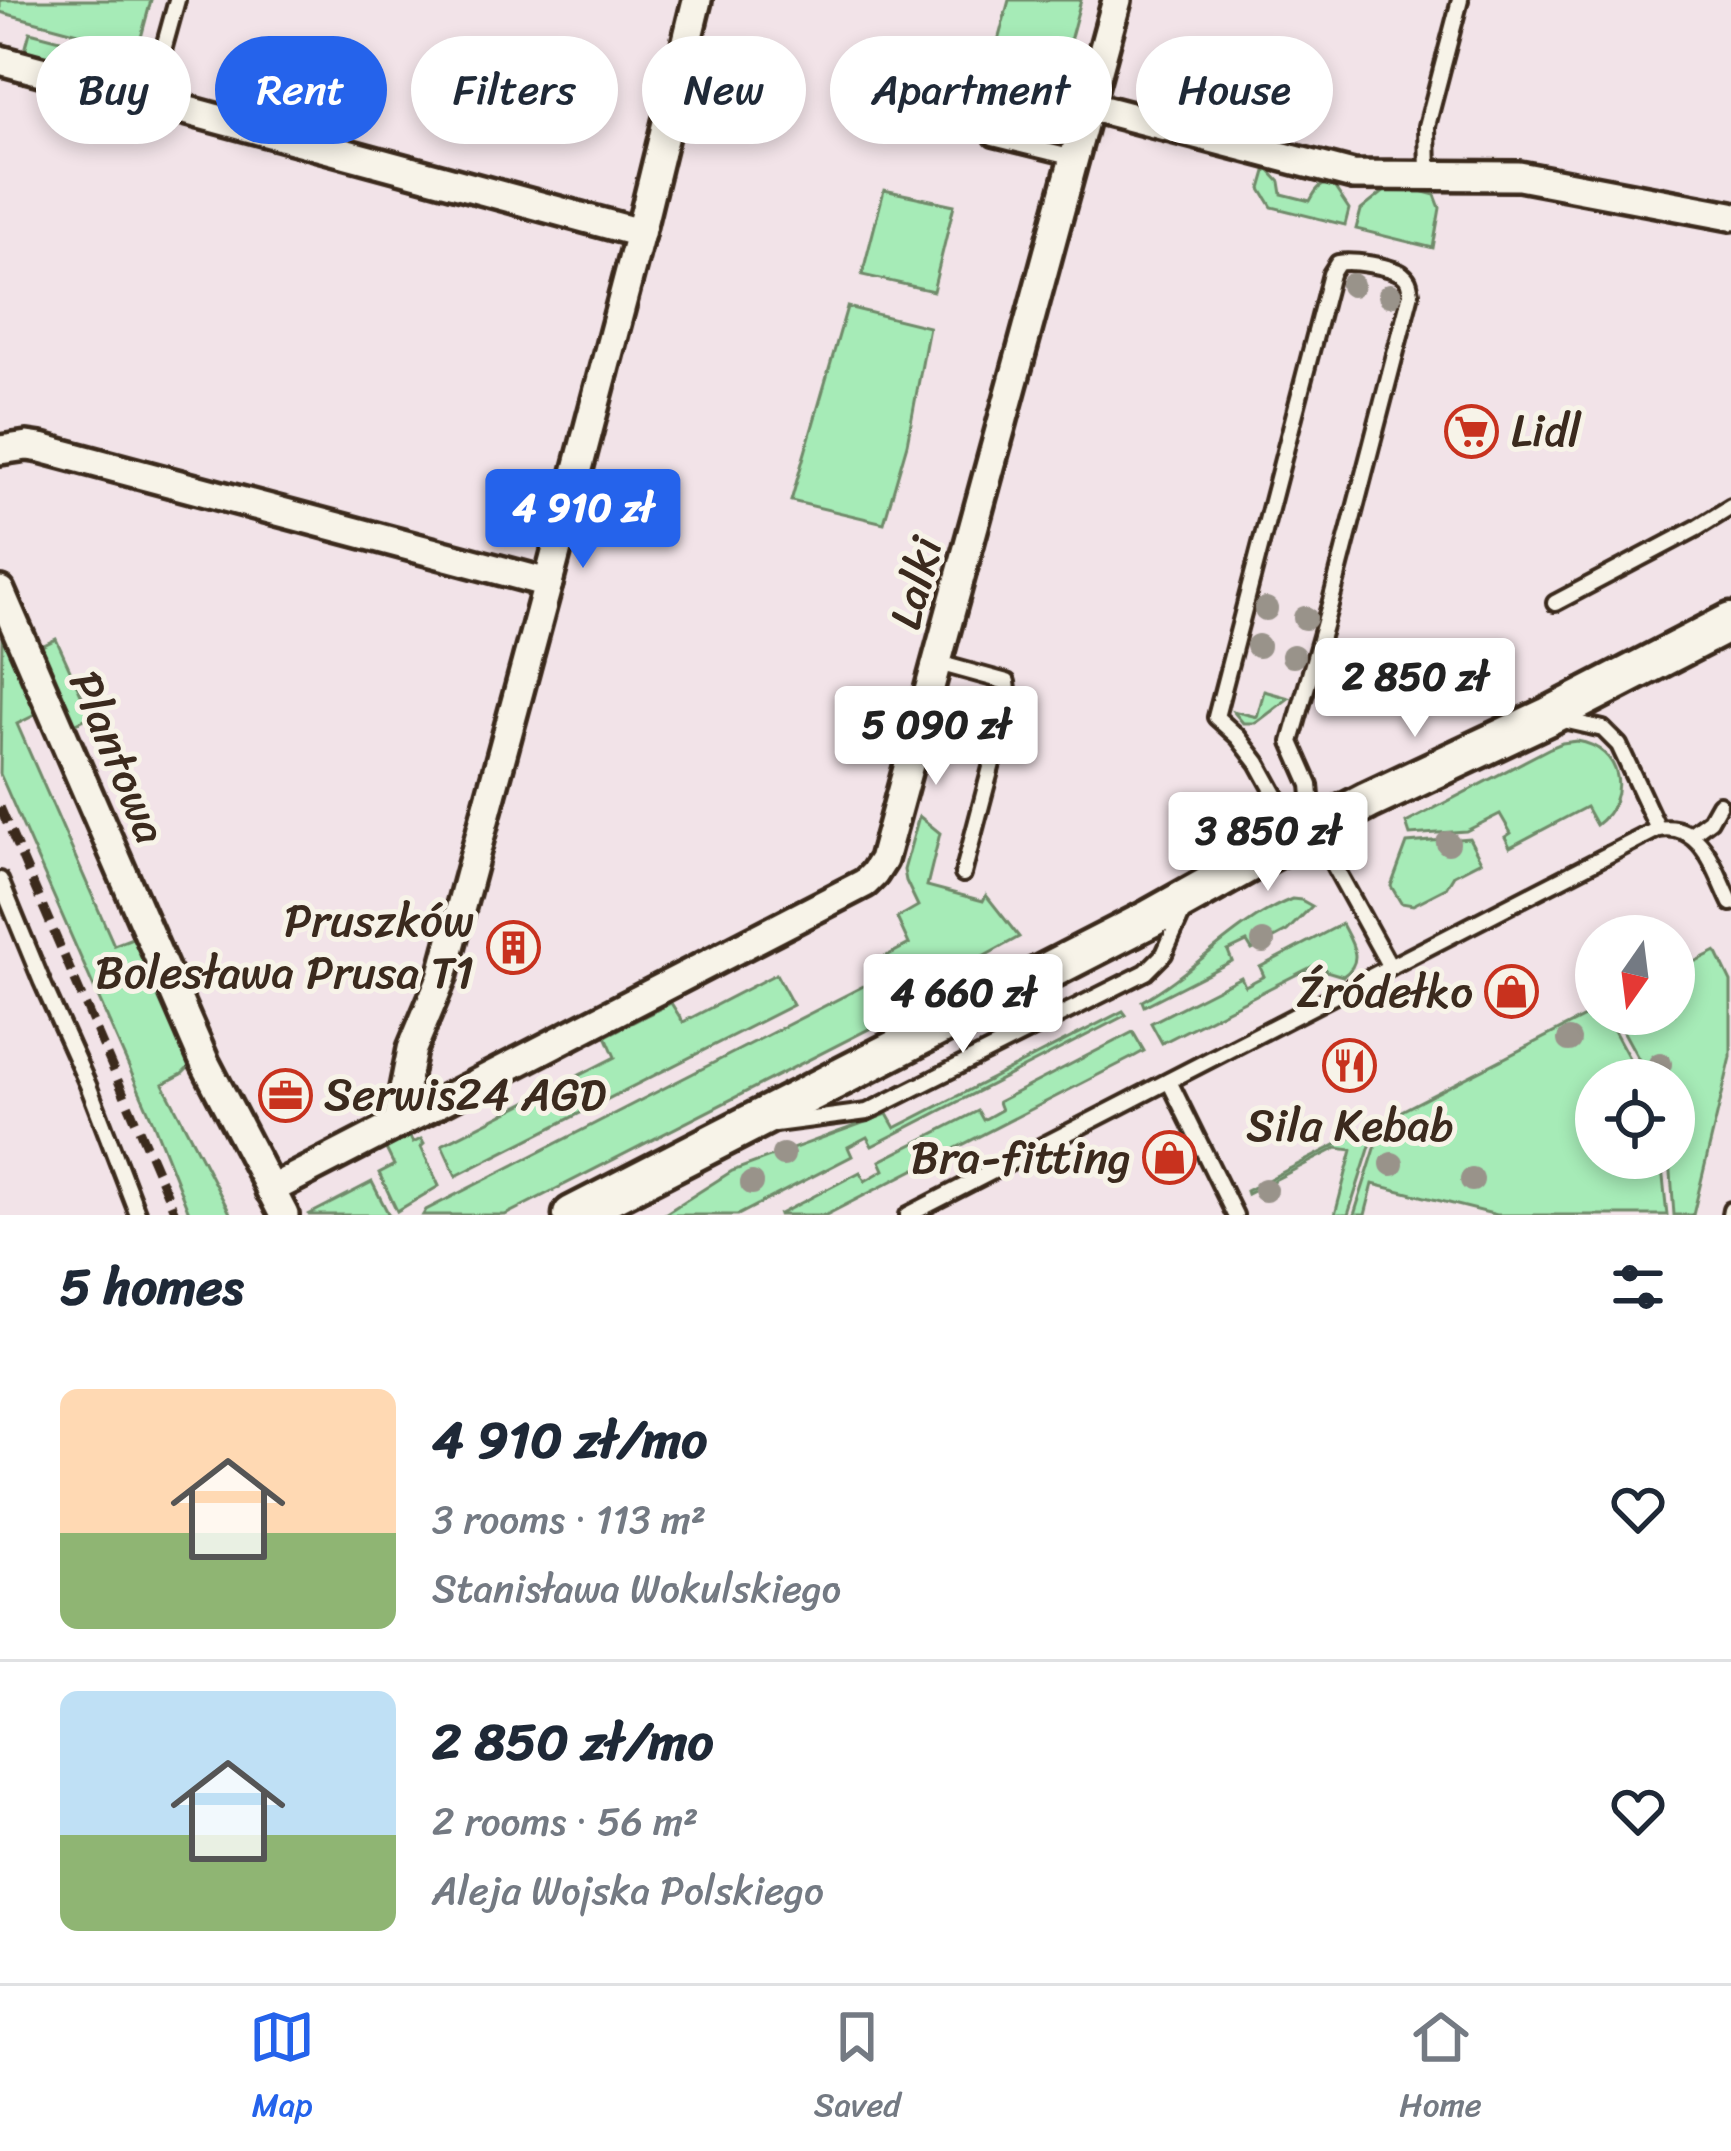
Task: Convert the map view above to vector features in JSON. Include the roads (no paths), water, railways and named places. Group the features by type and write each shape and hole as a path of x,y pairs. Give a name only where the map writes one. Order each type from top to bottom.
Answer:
{"main road":[{"path":"581,1213 1314,829 1731,622"}],"street":[{"path":"397,1125 412,1049 442,977 548,583 697,0"},
{"name":"Lalki","path":"1107,36 1117,0"},
{"path":"0,60 36,70"},
{"path":"191,112 640,233"},
{"path":"1112,112 1343,173 1519,176 1731,216"},
{"name":"Lalki","path":"277,1202 397,1125 865,883 883,860 1078,144"},
{"path":"0,450 41,448 548,583"},
{"name":"Plantowa","path":"0,591 205,1063 277,1202"}],"lane":[{"path":"167,36 177,0"},
{"path":"1428,175 1427,126 1460,0"},
{"path":"1017,144 1074,158"},
{"path":"1314,829 1280,803 1238,737 1216,717 1332,271 1342,261 1351,261 1401,273 1411,289 1291,736 1310,785 1314,829 1390,967"},
{"path":"1555,604 1731,506"},
{"path":"938,663 1007,682 1010,699 963,874"},
{"path":"1549,716 1610,734 1627,756 1658,830"},
{"path":"1691,834 1710,820 1719,804"},
{"path":"908,1215 1658,830 1675,827 1691,834 1731,903"},
{"path":"0,880 138,1215"},
{"path":"1168,1081 1235,1215"}],"railway":[{"path":"0,807 176,1215"}],"place":[{"name":"Lidl","path":"1472,431"},
{"name":"Pruszków Bolesława Prusa T1","path":"513,947"},
{"name":"Źródełko","path":"1512,992"},
{"name":"Sila Kebab","path":"1350,1065"},
{"name":"Serwis24 AGD","path":"285,1095"},
{"name":"Bra-fitting","path":"1170,1158"}]}
